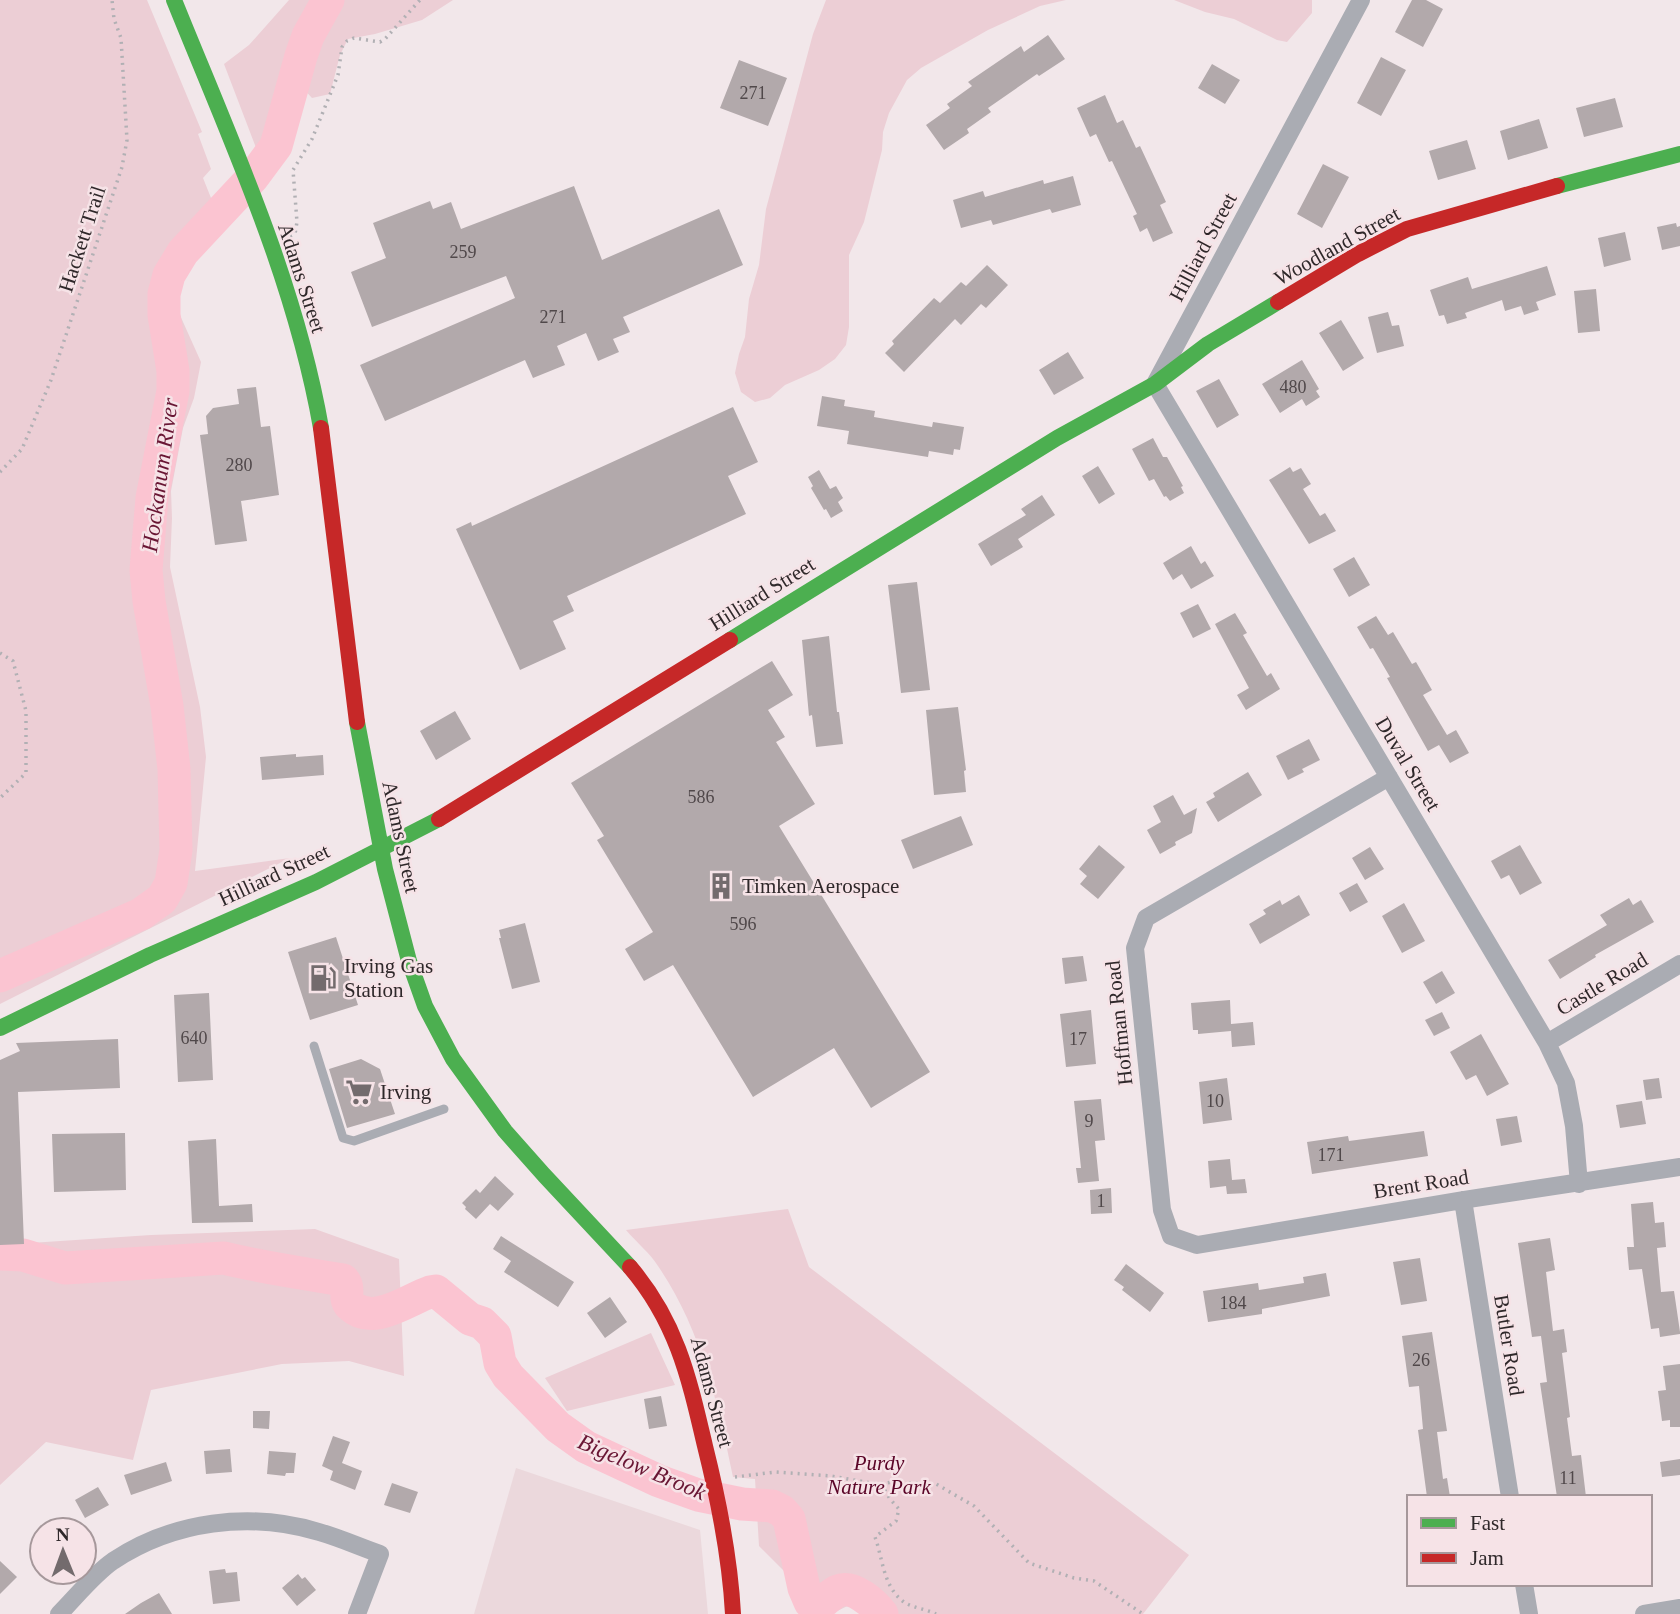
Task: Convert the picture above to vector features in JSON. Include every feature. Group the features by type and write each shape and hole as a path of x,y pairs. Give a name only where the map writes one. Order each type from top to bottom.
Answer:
{"street":[{"name":"Adams Street","path":"174,0 257,210 291,301 302,340 318,416 351,676 379,851 424,1003 446,1048 495,1121 561,1194 613,1246 649,1289 675,1334 690,1380 719,1506 732,1586 733,1614"},
{"name":"Hilliard Street","path":"0,1028 424,829 1057,439 1155,384 1361,0"},
{"name":"Woodland Street","path":"1155,384 1208,344 1358,254 1407,229 1680,154"},
{"name":"Duval Street","path":"1155,384 1547,1043 1566,1083 1574,1126 1579,1184"},
{"name":"Hoffman Road","path":"1171,1236 1162,1210 1135,948 1146,918 1389,777"},
{"name":"Castle Road","path":"1547,1043 1680,964"},
{"name":"Brent Road","path":"1171,1236 1197,1245 1462,1200 1680,1167"},
{"name":"Butler Road","path":"1462,1200 1510,1495"},
{"path":"59,1614 111,1563 154,1538 196,1526 248,1520 317,1532 380,1555 357,1614"},
{"path":"1524,1586 1529,1614"},
{"path":"1644,1614 1680,1608"}],"lane":[{"path":"314,1046 343,1138 354,1141 444,1109"}],"path":[{"name":"Hackett Trail","path":"0,472 22,449 51,380 122,167 127,139 121,38 114,19 112,0"},
{"path":"288,237 295,234 297,222 293,170 312,139 338,75 342,47 354,38 380,42 385,39 420,0"},
{"path":"0,653 13,661 26,711 26,773 0,798"},
{"path":"730,1477 775,1472 831,1476 881,1484 936,1484 974,1506 1029,1563 1074,1578 1094,1581 1143,1614"},
{"path":"881,1484 899,1508 897,1521 875,1537 887,1583 904,1603 936,1614"}],"shaded area":[{"path":"516,1468 700,1530 708,1614 474,1614"}],"green space":[{"path":"0,0 147,0 202,132 198,134 211,169 203,178 215,208 170,293 201,362 194,398 183,428 171,491 170,567 200,707 206,757 195,871 290,858 0,1004"},
{"path":"289,0 453,0 422,20 348,39 340,55 330,94 312,98 293,81 280,134 263,166 224,64 249,45"},
{"path":"826,0 1066,0 1040,6 988,30 921,68 907,80 889,113 864,222 849,255 849,327 846,345 835,359 819,370 785,385 770,398 755,402 741,392 735,373 745,337 749,299 759,265 766,209 813,34"},
{"path":"1174,0 1312,0 1312,13 1287,42 1277,40 1234,19"},
{"name":"Purdy Nature Park","path":"788,1209 809,1267 1189,1555 1143,1614 876,1614 866,1597 831,1614 810,1614 786,1573 759,1546 755,1479 733,1477 714,1394 686,1315 655,1261 626,1230"},
{"path":"315,1229 399,1259 404,1376 349,1361 282,1364 151,1390 133,1460 46,1442 0,1485 0,1245 151,1235"},
{"path":"651,1333 675,1385 567,1411 545,1378"}],"building":[{"path":"1412,0 1426,0 1443,9 1423,47 1395,32"},
{"path":"1048,35 1065,59 1039,76 1037,74 988,108 991,112 967,129 969,133 944,150 926,125 950,108 947,104 972,86 968,82 1021,46 1024,52"},
{"path":"1381,57 1406,70 1381,116 1357,103"},
{"path":"739,60 787,78 768,126 720,108"},
{"path":"1212,64 1240,80 1225,104 1198,88"},
{"path":"1105,95 1117,123 1123,120 1136,148 1140,146 1166,202 1160,205 1173,233 1153,242 1147,228 1140,232 1133,216 1137,214 1112,161 1109,162 1096,134 1090,137 1077,108"},
{"path":"1615,98 1623,127 1584,137 1576,108"},
{"path":"1539,119 1548,148 1508,160 1500,131"},
{"path":"1467,140 1476,169 1438,180 1429,151"},
{"path":"1323,164 1349,177 1322,228 1297,214"},
{"path":"1073,176 1081,205 1052,213 1050,209 993,225 991,220 961,228 953,200 983,191 985,197 1043,180 1044,184"},
{"path":"574,186 602,260 719,209 743,265 623,317 630,332 613,339 619,352 598,361 586,333 557,346 565,365 533,378 525,360 385,421 360,365 515,298 506,276 372,327 351,272 386,258 373,223 430,201 433,209 451,202 461,229"},
{"path":"1676,223 1677,227 1680,226 1680,246 1662,250 1657,227"},
{"path":"1625,232 1631,260 1604,267 1598,238"},
{"path":"987,265 1008,285 986,308 981,304 961,325 955,319 904,372 885,353 894,344 892,341 934,298 940,303 961,282 966,286"},
{"path":"1547,266 1556,295 1536,302 1539,310 1524,315 1521,306 1505,311 1502,300 1465,313 1467,318 1447,324 1444,315 1439,316 1430,290 1468,277 1472,289"},
{"path":"1596,289 1600,331 1578,333 1574,291"},
{"path":"1388,312 1392,326 1399,325 1404,346 1377,353 1368,317"},
{"path":"1341,320 1364,358 1343,371 1319,333"},
{"path":"1068,352 1084,378 1054,395 1039,370"},
{"path":"1302,360 1319,389 1316,391 1320,397 1306,406 1302,399 1280,413 1262,384"},
{"path":"1219,379 1239,415 1217,428 1196,391"},
{"path":"256,387 261,427 270,426 279,495 241,501 247,541 215,545 200,435 208,434 206,416 213,408 239,404 237,389"},
{"path":"822,396 845,400 844,406 875,411 874,417 932,427 933,422 964,427 960,450 954,449 953,455 929,451 928,457 847,444 849,431 817,426"},
{"path":"733,407 758,462 728,476 746,514 567,596 574,611 553,621 566,649 520,670 456,529 471,522 472,526"},
{"path":"1153,438 1183,486 1181,487 1184,493 1170,501 1164,497 1154,479 1149,481 1132,449"},
{"path":"1098,466 1115,494 1099,504 1082,476"},
{"path":"1290,467 1293,472 1301,468 1311,484 1303,489 1320,516 1325,513 1336,531 1309,544 1269,480"},
{"path":"819,470 830,489 836,486 843,498 838,502 843,511 831,518 811,488 813,486 808,477"},
{"path":"1042,495 1055,515 1018,539 1023,547 991,566 978,544 1026,515 1021,509"},
{"path":"1191,546 1201,564 1205,561 1214,576 1191,589 1182,574 1173,580 1163,563"},
{"path":"1354,557 1370,585 1349,597 1333,569"},
{"path":"917,582 930,690 901,693 888,585"},
{"path":"1198,604 1211,629 1193,638 1180,613"},
{"path":"1235,613 1247,633 1243,635 1267,676 1271,673 1280,689 1246,710 1237,695 1249,688 1215,624"},
{"path":"1376,616 1388,635 1393,632 1412,664 1416,662 1432,690 1423,695 1447,735 1456,730 1469,753 1450,763 1439,745 1428,751 1387,678 1390,677 1357,627"},
{"path":"829,636 843,744 816,747 812,715 809,716 802,640"},
{"name":"Timken Aerospace","path":"772,661 793,695 768,710 785,737 776,742 815,804 779,826 930,1072 871,1108 834,1048 753,1097 673,965 644,981 625,949 653,932 597,840 604,836 571,783"},
{"path":"958,707 966,792 934,795 926,710"},
{"path":"455,711 471,739 436,760 420,731"},
{"path":"1309,739 1320,760 1288,780 1276,756"},
{"path":"296,754 296,757 323,755 324,775 262,780 260,757"},
{"path":"1248,772 1262,795 1218,822 1206,802 1215,797 1213,793"},
{"path":"1173,795 1184,815 1197,808 1192,833 1160,854 1147,830 1161,822 1153,806"},
{"path":"961,816 973,845 913,869 901,840"},
{"path":"1099,845 1125,867 1098,899 1080,884 1087,876 1079,869"},
{"path":"1520,845 1542,883 1520,895 1509,875 1501,879 1491,861"},
{"path":"1370,847 1384,869 1365,880 1352,858"},
{"path":"1357,883 1368,902 1350,912 1339,893"},
{"path":"1299,895 1310,915 1260,944 1249,924 1266,914 1263,910 1280,900 1282,905"},
{"path":"1629,898 1633,905 1641,900 1654,922 1595,955 1596,957 1560,979 1548,960 1607,925 1600,915"},
{"path":"1404,903 1425,941 1402,953 1382,916"},
{"path":"525,923 540,982 512,989 499,930"},
{"name":"Irving Gas Station","path":"336,937 358,1005 310,1020 288,952"},
{"path":"1083,956 1087,981 1065,984 1062,958"},
{"path":"1442,971 1455,993 1436,1004 1423,982"},
{"path":"209,993 213,1080 178,1082 174,995"},
{"path":"1230,1000 1231,1024 1253,1022 1255,1045 1232,1047 1231,1031 1198,1034 1198,1030 1193,1030 1191,1003"},
{"path":"1091,1010 1096,1064 1066,1067 1060,1014"},
{"path":"1442,1012 1450,1028 1434,1036 1425,1020"},
{"path":"1481,1034 1509,1084 1487,1096 1476,1075 1466,1080 1450,1052"},
{"path":"118,1039 120,1088 18,1092 24,1244 0,1245 0,1060 20,1051 16,1043"},
{"name":"Irving","path":"361,1059 380,1069 395,1114 347,1128 329,1069"},
{"path":"1227,1078 1232,1120 1203,1124 1199,1082"},
{"path":"1659,1078 1662,1098 1646,1100 1643,1080"},
{"path":"1101,1099 1105,1140 1095,1141 1099,1181 1078,1183 1076,1168 1081,1168 1074,1101"},
{"path":"1642,1101 1646,1124 1620,1128 1616,1105"},
{"path":"1517,1116 1522,1142 1501,1146 1496,1119"},
{"path":"1424,1131 1428,1156 1312,1174 1307,1142 1348,1136 1349,1141"},
{"path":"125,1133 126,1190 54,1192 52,1134"},
{"path":"216,1139 219,1206 252,1204 253,1222 192,1223 188,1141"},
{"path":"1230,1159 1232,1180 1245,1179 1247,1193 1227,1194 1226,1186 1210,1188 1208,1161"},
{"path":"495,1176 514,1194 498,1211 490,1204 476,1219 462,1203 476,1189 480,1193"},
{"path":"1111,1188 1112,1213 1091,1214 1090,1190"},
{"path":"1653,1202 1655,1223 1664,1222 1666,1247 1657,1248 1661,1292 1674,1291 1680,1332 1660,1337 1659,1328 1651,1329 1642,1269 1629,1270 1627,1247 1634,1247 1631,1204"},
{"path":"501,1236 574,1282 558,1307 504,1272 511,1261 493,1249"},
{"path":"1550,1238 1555,1270 1546,1272 1553,1331 1564,1329 1567,1352 1562,1353 1570,1417 1567,1418 1572,1456 1581,1455 1586,1495 1557,1495 1540,1383 1547,1382 1541,1336 1532,1337 1518,1243"},
{"path":"1420,1258 1427,1301 1401,1305 1393,1262"},
{"path":"1126,1264 1164,1293 1150,1312 1122,1290 1124,1287 1114,1280"},
{"path":"1326,1273 1330,1296 1262,1309 1262,1314 1208,1322 1203,1291 1258,1283 1259,1290 1304,1283 1303,1277"},
{"path":"610,1297 627,1322 605,1338 587,1313"},
{"path":"1432,1332 1447,1431 1437,1432 1443,1479 1447,1478 1450,1495 1427,1495 1418,1430 1423,1429 1419,1386 1409,1387 1402,1336"},
{"path":"1680,1364 1680,1427 1670,1427 1670,1420 1662,1421 1658,1391 1666,1390 1663,1366"},
{"path":"661,1396 667,1426 649,1429 644,1399"},
{"path":"253,1411 270,1411 269,1429 253,1428"},
{"path":"333,1436 350,1442 342,1463 362,1471 355,1490 330,1480 333,1471 322,1466"},
{"path":"230,1449 232,1472 206,1474 204,1451"},
{"path":"269,1451 296,1453 294,1473 286,1473 285,1476 267,1474"},
{"path":"1680,1459 1680,1475 1662,1477 1660,1462"},
{"path":"166,1462 172,1481 131,1495 124,1475"},
{"path":"392,1483 418,1492 410,1513 384,1505"},
{"path":"98,1487 109,1505 84,1516 75,1500"},
{"path":"0,1561 17,1577 0,1594"},
{"path":"225,1569 226,1573 237,1572 240,1601 213,1604 209,1571"},
{"path":"298,1574 302,1579 305,1577 316,1590 297,1606 282,1588"},
{"path":"159,1593 172,1614 125,1614 141,1603"}],"waterway":[{"name":"Hockanum River","path":"0,976 141,914 162,899 171,883 176,850 174,769 146,570 152,498 173,391 164,294 169,275 183,252 253,177 276,146 308,36 328,0"},
{"name":"Bigelow Brook","path":"0,1254 23,1255 65,1268 224,1258 343,1280 350,1305 369,1313 390,1310 436,1291 470,1319 482,1323 495,1336 500,1363 508,1376 558,1427 586,1447 659,1481 698,1495 742,1504 772,1506 782,1511 789,1519 804,1588 810,1602 819,1605 836,1592 850,1590 869,1600 882,1614"}],"traffic: fast":[{"path":"174,0 259,210 278,264 310,373 321,428"},
{"path":"1557,186 1680,154"},
{"path":"730,640 1057,438 1155,384 1208,344 1278,302"},
{"path":"357,722 385,869 409,961 425,1006 453,1059 505,1131 630,1267"},
{"path":"0,1028 150,955 316,882 439,819"}],"traffic: jam":[{"path":"1278,302 1358,254 1407,229 1557,186"},
{"path":"321,428 357,722"},
{"path":"439,819 730,640"},
{"path":"630,1267 659,1309 687,1374 719,1509 727,1551 733,1614"}],"place":[{"name":"Timken Aerospace","path":"721,886"},
{"name":"Irving Gas Station","path":"323,978"},
{"name":"Irving","path":"359,1092"}]}
